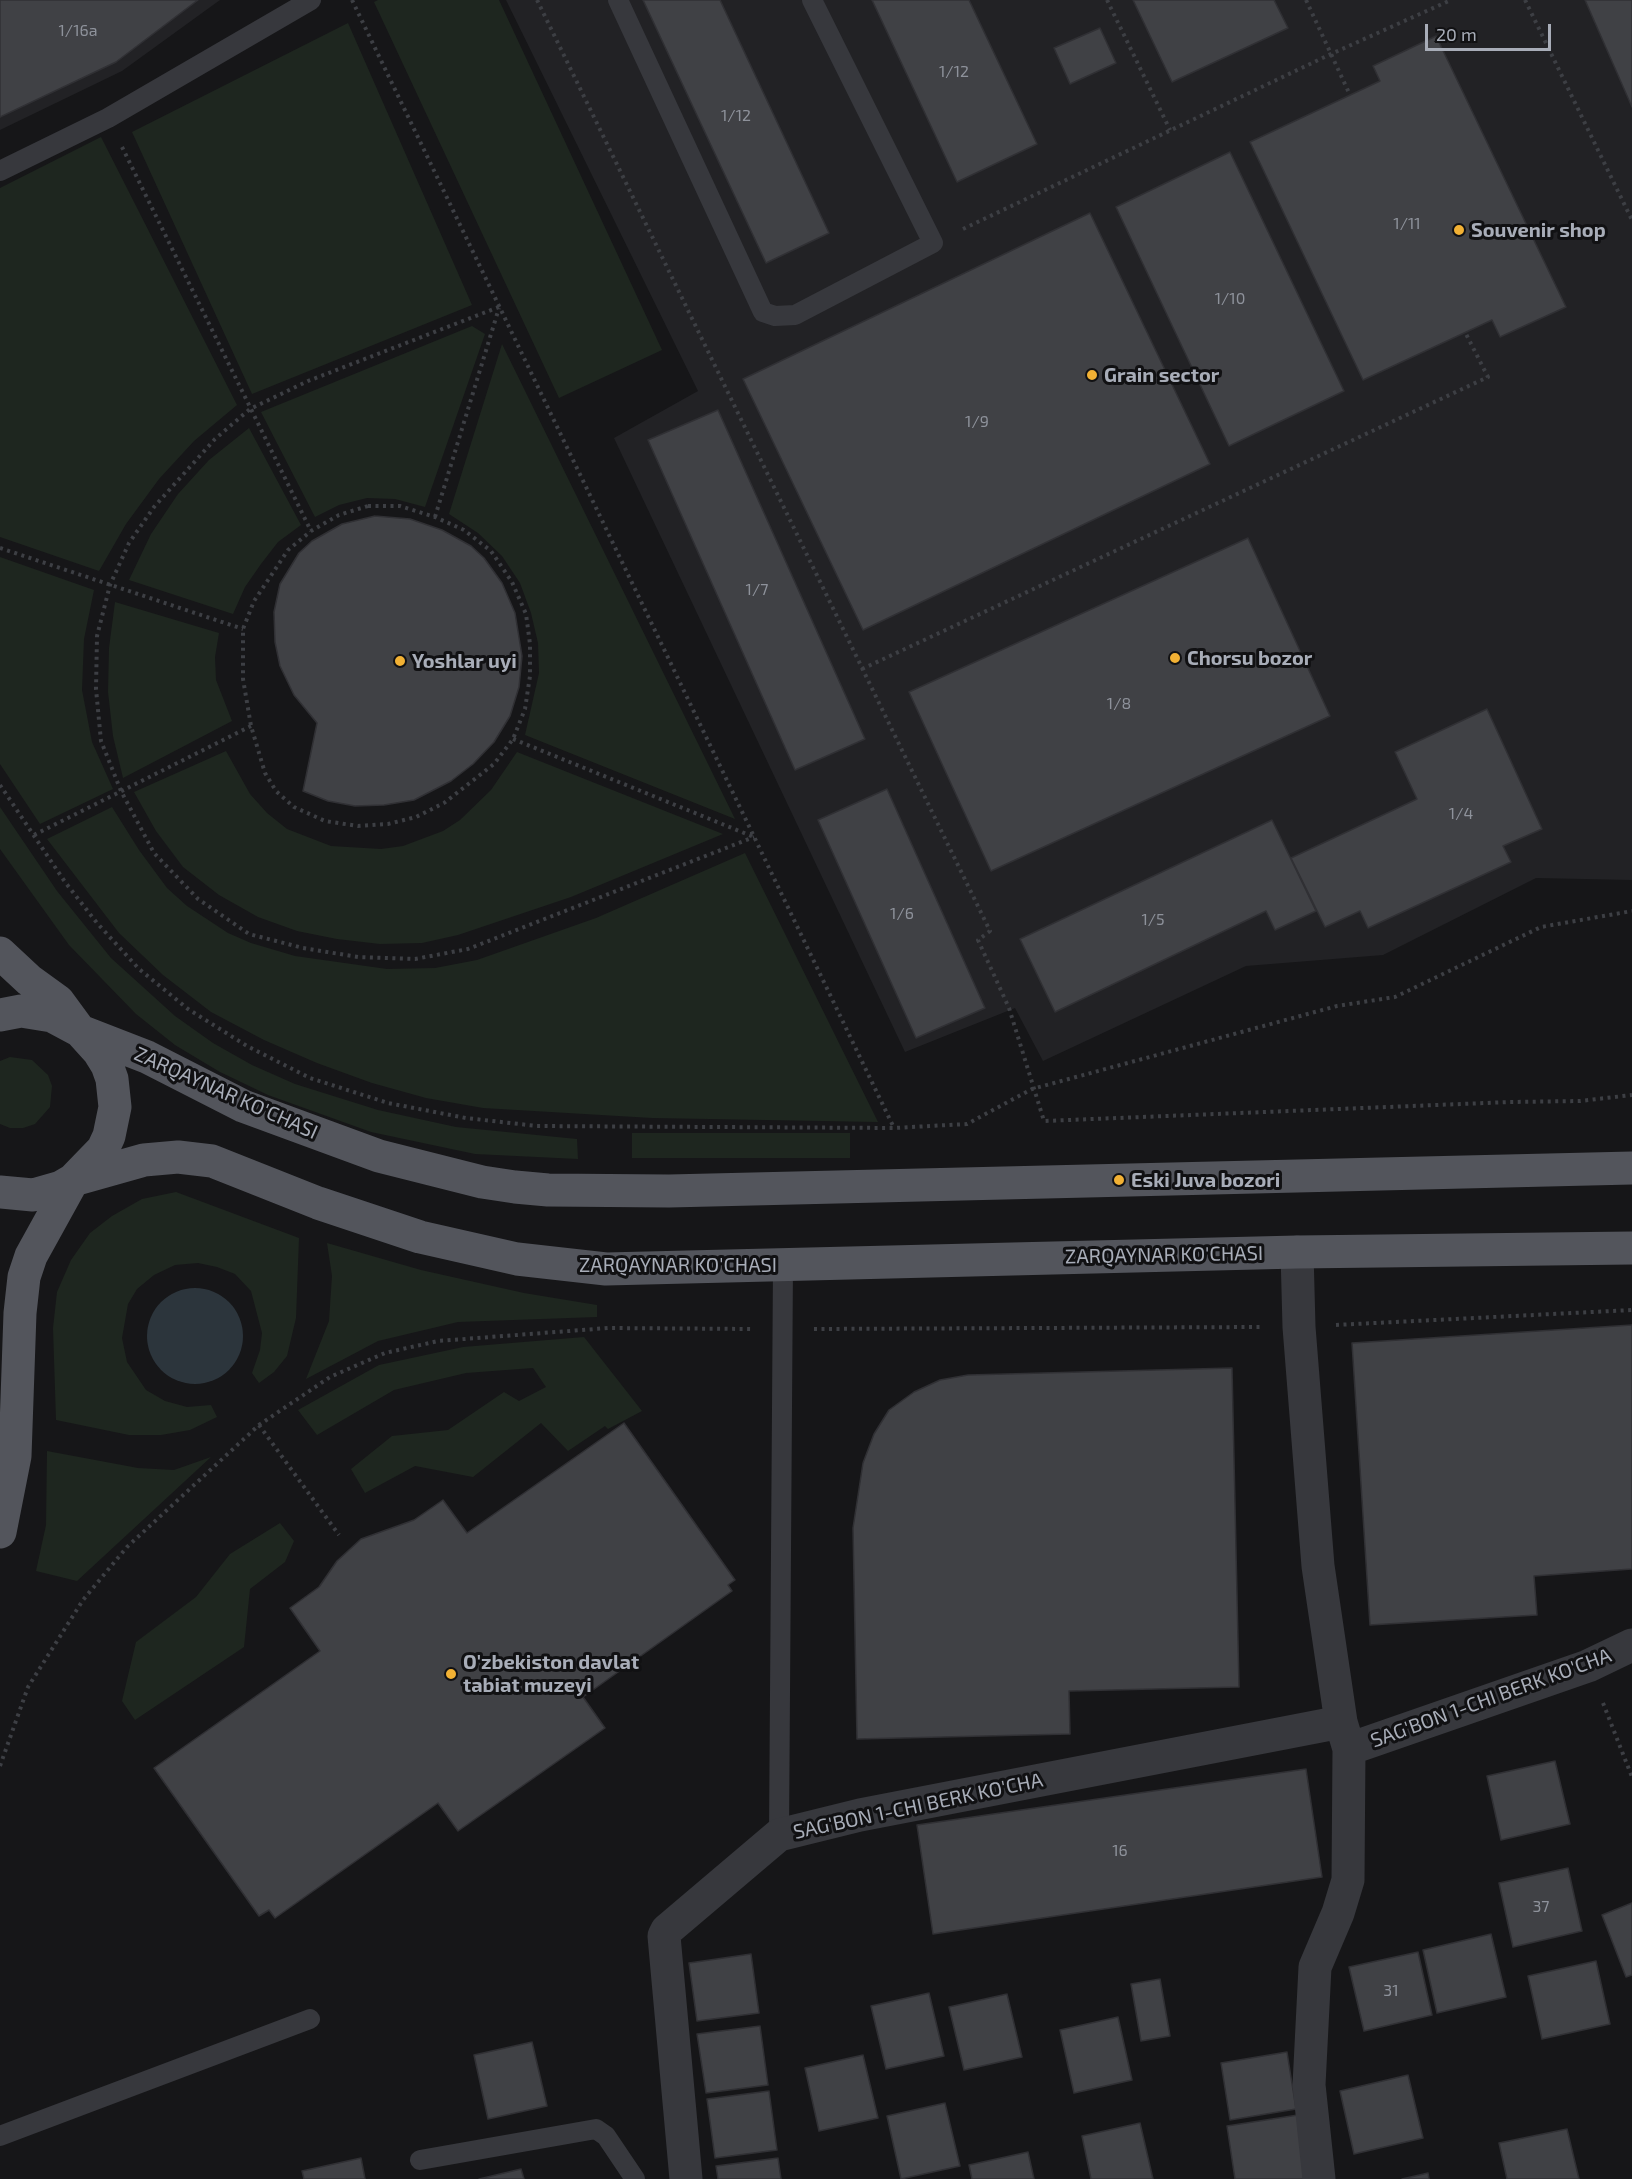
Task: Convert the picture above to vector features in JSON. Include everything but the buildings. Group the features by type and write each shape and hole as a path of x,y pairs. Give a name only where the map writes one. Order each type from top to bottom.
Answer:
{"main road":[{"path":"0,953 28,980 58,1001 99,1052 112,1079 115,1107 109,1136 103,1149 74,1180 42,1233 24,1277 15,1456 0,1532"},
{"path":"0,1015 21,1011 52,1016 80,1031"},
{"name":"ZARQAYNAR KO'CHASI","path":"80,1031 147,1058 243,1106 345,1145 482,1182 548,1190 681,1191 1632,1168"},
{"name":"ZARQAYNAR KO'CHASI","path":"0,1192 33,1196 54,1190 74,1180 144,1160 195,1158 237,1169 318,1203 386,1226 468,1249 517,1259 606,1269 1297,1252 1632,1248"}],"street":[{"path":"1297,1252 1299,1327 1318,1566 1345,1736 1348,1880 1338,1912 1315,1967 1309,2085 1319,2179"},
{"name":"SAG'BON 1-CHI BERK KO'CHA","path":"686,2179 664,1936 667,1929 779,1835 860,1815 1345,1736 1588,1666 1632,1645"}],"lane":[{"path":"0,171 108,118 311,0"},
{"path":"618,0 763,312 775,316 795,315 933,243 812,0"},
{"path":"779,1835 783,1265"},
{"path":"0,2136 310,2019"},
{"path":"420,2160 596,2129 606,2136 635,2179"}],"path":[{"path":"352,0 894,1128"},
{"path":"537,0 990,931 978,940 1009,1008 1032,1089 1044,1121 1510,1101 1580,1101 1632,1095"},
{"path":"1107,0 1170,130"},
{"path":"1306,0 1350,94"},
{"path":"933,243 1331,54 1451,0"},
{"path":"1525,0 1632,220"},
{"path":"108,118 311,531"},
{"path":"499,307 308,381 250,409 215,439 154,507 129,543 110,585 96,636 96,689 101,741 121,791 154,854 198,898 249,934 303,948 358,957 415,959 468,950 754,837"},
{"path":"435,517 499,307"},
{"path":"862,669 1488,377 1465,332"},
{"path":"368,506 400,506 435,517 464,530 491,551 512,582 526,614 530,644 530,676 525,709 513,740 494,764 444,803 416,817 388,824 358,826 325,821 294,807 276,791 265,773 251,726 243,679 243,629 254,601 269,575 288,550 311,531 339,515 368,506"},
{"path":"0,548 243,629"},
{"path":"34,835 251,726"},
{"path":"513,740 754,837"},
{"path":"0,785 90,915 139,969 188,1009 247,1046 310,1078 388,1103 466,1118 537,1126 894,1128 967,1124 1032,1089 1337,1006 1395,997 1541,927 1632,911"},
{"path":"0,1766 28,1687 83,1600 127,1547 259,1425 330,1377 385,1353 438,1341 608,1328 1299,1327 1632,1310"},
{"path":"259,1425 339,1535"},
{"path":"1588,1666 1632,1777"}],"shaded area":[{"path":"0,0 220,0 122,71 0,130"},
{"path":"378,0 499,0 662,350 559,398 374,2"},
{"name":"Chorsu bozor","path":"506,0 1632,0 1632,880 1536,878 1383,955 1246,966 1043,1061 1015,1008 905,1052 614,438 698,391"},
{"path":"348,23 472,305 252,394 132,132"},
{"path":"101,137 237,405 194,441 159,479 126,524 99,571 0,537 0,188"},
{"path":"472,326 485,334 425,507 395,499 367,498 339,505 315,517 261,412"},
{"path":"502,344 735,819 525,735 539,673 538,643 531,613 520,583 502,556 478,533 449,514"},
{"path":"249,428 301,525 278,542 261,564 245,587 233,614 129,580 151,534 178,494 209,460"},
{"path":"0,557 94,590 84,639 82,690 92,742 113,789 40,824 0,764"},
{"path":"115,602 219,633 215,657 216,680 232,721 123,778 113,736 108,692 109,648"},
{"path":"226,751 250,794 267,813 287,829 331,846 381,849 403,846 443,831 460,820 491,790 517,752 723,834 571,897 458,935 422,943 380,944 337,939 297,931 258,917 219,895 183,867 156,831 134,792"},
{"path":"0,807 57,891 111,958 175,1016 213,1043 252,1065 295,1084 378,1110 456,1127 577,1139 578,1159 475,1154 371,1132 268,1095 220,1072 175,1045 136,1014 69,945 0,849"},
{"path":"112,807 139,850 167,888 187,906 228,933 251,943 295,956 387,969 435,968 477,960 596,918 745,853 878,1122 652,1118 483,1108 426,1098 372,1083 317,1063 264,1040 211,1012 163,975 119,933 47,839"},
{"path":"10,1057 32,1060 48,1075 52,1086 50,1107 35,1124 23,1128 10,1128 0,1124 0,1061"},
{"path":"632,1133 850,1133 850,1158 632,1158"},
{"path":"176,1192 299,1238 296,1318 287,1356 274,1372 259,1383 252,1373 260,1350 262,1333 251,1291 235,1274 217,1267 198,1263 175,1265 154,1275 137,1289 128,1304 122,1338 127,1362 146,1390 165,1401 187,1407 211,1405 217,1417 190,1430 161,1435 129,1435 56,1420 53,1328 57,1292 71,1260 90,1233 112,1216 142,1199"},
{"path":"327,1243 421,1270 524,1293 597,1305 597,1317 458,1322 378,1341 306,1379 329,1321 332,1276"},
{"path":"195,1288 213,1292 229,1302 239,1318 243,1336 239,1354 229,1370 213,1380 195,1384 177,1380 161,1370 151,1354 147,1336 151,1318 161,1302 177,1292"},
{"path":"584,1337 642,1411 608,1429 605,1426 568,1451 541,1423 473,1477 415,1466 365,1493 351,1469 392,1436 448,1430 504,1392 519,1401 546,1387 533,1368 466,1373 394,1390 317,1435 298,1410 379,1365 463,1347"},
{"path":"47,1451 138,1468 174,1470 211,1457 77,1581 36,1571 46,1525"},
{"path":"280,1523 294,1541 285,1562 250,1589 244,1647 135,1720 122,1701 136,1642 196,1597 230,1554"}],"place":[{"name":"Souvenir shop","path":"1459,230"},
{"name":"Grain sector","path":"1092,375"},
{"name":"Chorsu bozor","path":"1175,658"},
{"name":"Yoshlar uyi","path":"400,661"},
{"name":"Eski Juva bozori","path":"1119,1180"},
{"name":"O'zbekiston davlat tabiat muzeyi","path":"451,1674"}]}
